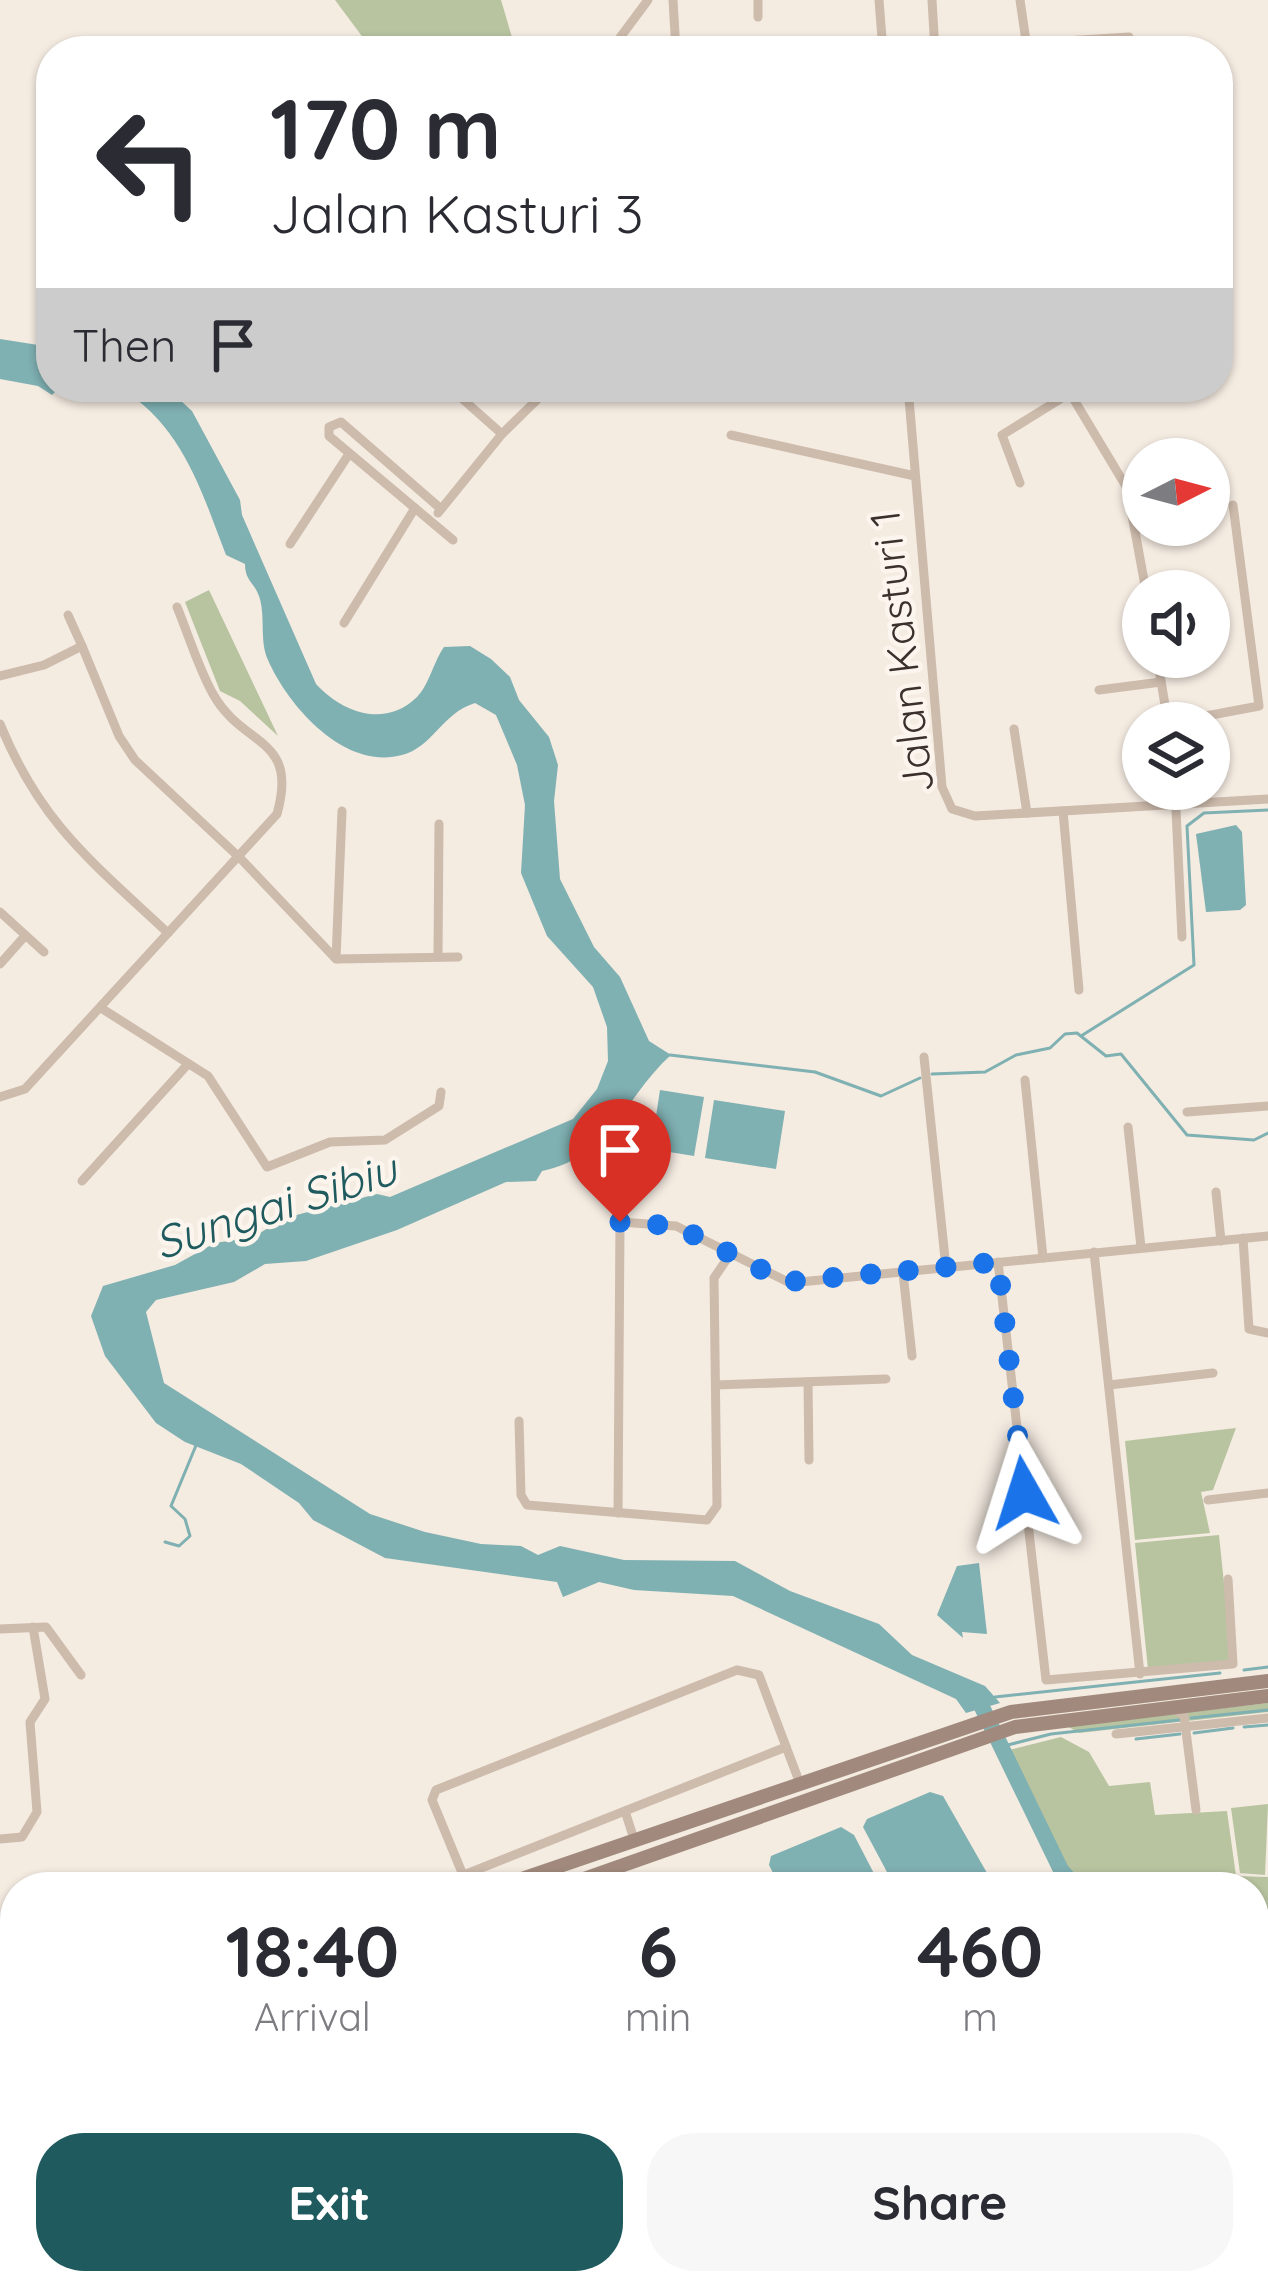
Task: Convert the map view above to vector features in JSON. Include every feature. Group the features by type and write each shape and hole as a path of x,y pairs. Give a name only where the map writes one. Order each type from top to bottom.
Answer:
{"street":[{"path":"621,36 648,0"},
{"path":"673,0 675,36"},
{"path":"758,0 758,17"},
{"path":"879,0 882,36"},
{"path":"932,0 934,36"},
{"path":"1020,0 1021,36"},
{"path":"466,402 502,434"},
{"path":"431,522 502,434 535,402"},
{"name":"Jalan Kasturi 1","path":"909,402 944,796 962,814 1122,807"},
{"path":"1020,483 1002,435 1056,402"},
{"path":"1081,402 1126,488 1142,570"},
{"path":"441,509 340,422 334,422 329,436 453,540"},
{"path":"731,435 915,476"},
{"path":"290,544 349,454"},
{"path":"1230,711 1259,706 1233,505"},
{"path":"344,623 415,508"},
{"path":"0,1096 25,1089 277,814 284,767 215,698 177,607"},
{"path":"68,615 118,736 135,760 240,858 336,959 458,957"},
{"path":"0,676 44,665 82,646"},
{"path":"1160,678 1165,702"},
{"path":"1099,690 1161,682"},
{"path":"0,724 18,769 53,825 168,933"},
{"path":"1014,729 1027,813"},
{"name":"Jalan Kasturi 1","path":"1230,802 1268,800"},
{"path":"1176,810 1182,937"},
{"path":"336,959 342,811"},
{"path":"1063,811 1079,990"},
{"path":"438,955 439,824"},
{"path":"0,912 44,952"},
{"path":"0,964 24,937"},
{"path":"101,1008 208,1076 267,1167 330,1142 385,1140 439,1106 442,1092"},
{"path":"924,1057 946,1268"},
{"path":"82,1181 188,1064"},
{"path":"1025,1080 1043,1258"},
{"path":"1187,1112 1268,1106"},
{"path":"1128,1127 1141,1247"},
{"path":"1216,1192 1221,1240"},
{"path":"618,1513 620,1222 676,1226 786,1282 1268,1236"},
{"path":"1243,1238 1249,1329 1268,1333"},
{"path":"1094,1252 1140,1674"},
{"path":"519,1420 526,1504 696,1522 713,1514 714,1278 730,1253"},
{"path":"998,1262 1045,1677 1233,1664"},
{"path":"903,1273 911,1356"},
{"path":"1109,1385 1213,1373"},
{"path":"716,1384 886,1379"},
{"path":"808,1382 809,1460"},
{"path":"1208,1500 1268,1493"},
{"path":"1228,1579 1236,1692"},
{"path":"0,1839 22,1837 37,1812 30,1722 45,1699 33,1627"},
{"path":"0,1630 46,1627 81,1676"},
{"path":"463,1872 432,1800 436,1790 737,1670 759,1675 800,1781"},
{"path":"1040,1713 1169,1706 1268,1682"},
{"path":"536,1872 800,1781 1040,1713 1236,1692 1268,1696"},
{"path":"1169,1706 1181,1712 1186,1726 1196,1810"},
{"path":"1116,1734 1268,1718"},
{"path":"600,1872 930,1746"},
{"path":"472,1872 786,1747"},
{"path":"625,1811 634,1836"},
{"path":"557,1864 560,1872"},
{"path":"613,1872 615,1866"}],"green space":[{"path":"335,0 501,0 512,36 362,36"},
{"path":"209,590 278,736 240,701 220,691 185,602"},
{"path":"1236,1428 1213,1490 1201,1492 1210,1533 1135,1540 1125,1441"},
{"path":"1219,1535 1232,1661 1148,1669 1135,1543"},
{"path":"1268,1703 1268,1712 1079,1733 1067,1726"},
{"path":"1061,1737 1089,1752 1109,1786 1150,1782 1155,1815 1227,1811 1235,1872 1070,1872 1005,1751"},
{"path":"1268,1804 1265,1872 1240,1872 1231,1808"}],"water":[{"path":"0,339 36,345 36,386 0,379"},
{"path":"140,402 182,402 192,411 240,500 242,515 316,684 326,694 364,713 404,707 421,692 444,647 470,646 510,677 519,700 549,737 558,765 554,801 560,879 594,947 620,977 649,1041 671,1055 602,1139 566,1163 542,1171 536,1181 506,1182 397,1230 306,1261 265,1264 234,1282 156,1300 146,1312 164,1383 370,1514 481,1544 521,1546 538,1555 560,1546 624,1560 735,1561 790,1591 879,1624 912,1655 985,1686 1000,1703 966,1713 956,1699 733,1596 634,1590 599,1582 563,1597 557,1582 385,1558 313,1520 299,1503 241,1464 185,1442 156,1423 105,1356 91,1316 103,1286 175,1265 215,1243 253,1237 285,1218 377,1194 390,1197 573,1119 597,1089 608,1061 607,1027 593,987 547,936 521,873 525,805 517,765 496,715 475,703 454,714 413,751 381,757 360,753 321,731 277,678 264,644 259,596 245,564 226,555 187,460"},
{"path":"1236,825 1242,832 1246,905 1240,910 1206,912 1196,834"},
{"path":"660,1090 704,1097 694,1156 651,1149"},
{"path":"714,1100 785,1111 776,1169 705,1158"},
{"path":"979,1563 987,1634 962,1632 963,1638 937,1615 957,1566"},
{"path":"930,1792 943,1796 986,1872 887,1872 863,1827 867,1819"},
{"path":"841,1827 854,1835 873,1872 772,1872 771,1856"}],"waterway":[{"path":"1081,1036 1194,965 1187,826 1204,813 1268,810"},
{"path":"932,1074 985,1072 1016,1055 1050,1048 1065,1034 1077,1033 1106,1056 1121,1054 1187,1135 1254,1140 1268,1133"},
{"path":"670,1055 815,1072 881,1096 920,1078"},
{"path":"165,1542 179,1546 190,1536 185,1519 171,1506 197,1443"},
{"path":"1244,1670 1268,1667"},
{"path":"995,1697 1220,1673"},
{"name":"Sungai Sibiu","path":"971,1695 978,1699 1063,1872"},
{"path":"1191,1718 1268,1710"},
{"path":"1000,1747 1051,1734 1179,1720"},
{"path":"1244,1727 1268,1725"},
{"path":"1194,1733 1233,1728"},
{"path":"1136,1739 1180,1734"}],"route":[{"path":"620,1222 676,1226 786,1282 998,1262 1024,1493"}]}
